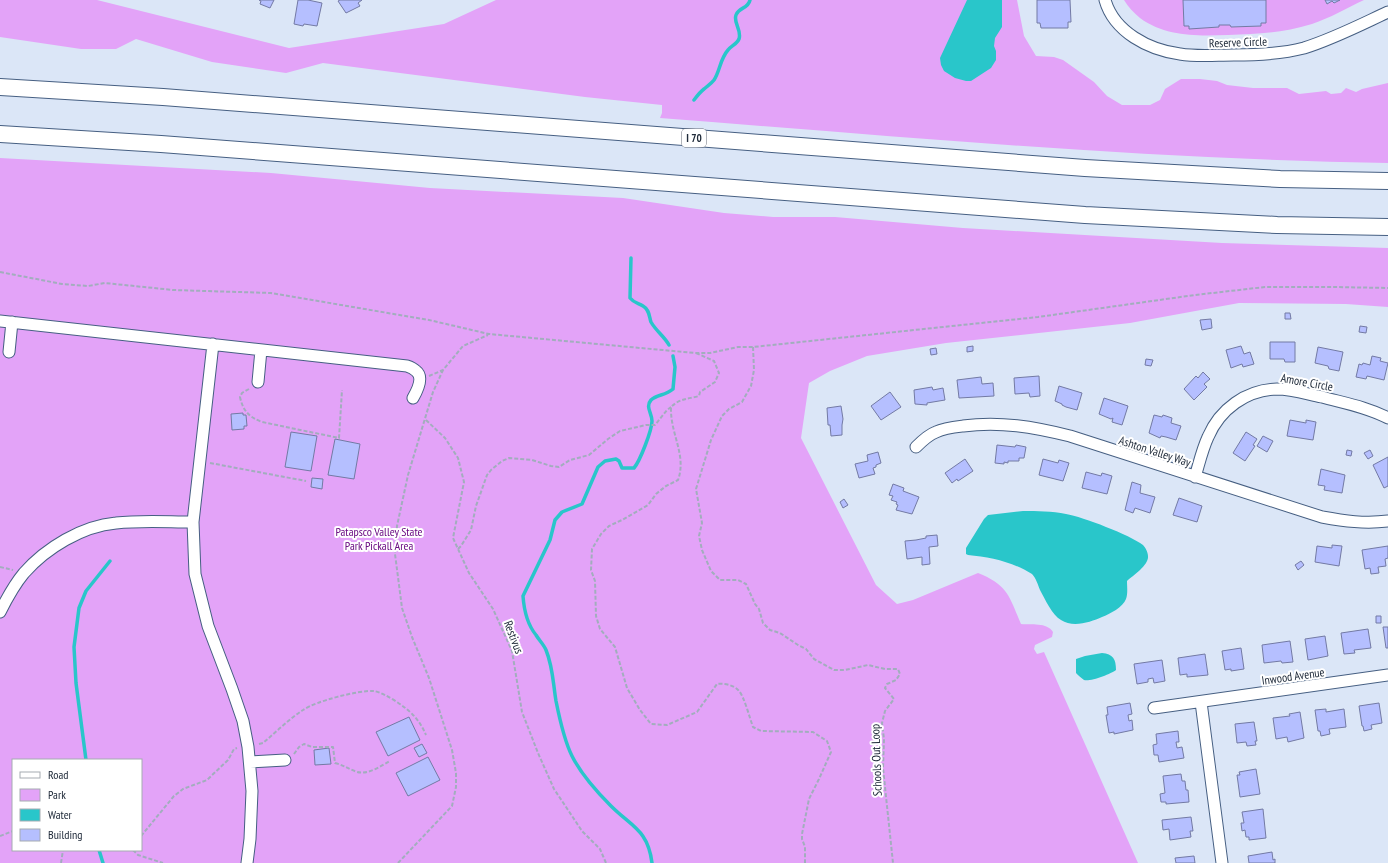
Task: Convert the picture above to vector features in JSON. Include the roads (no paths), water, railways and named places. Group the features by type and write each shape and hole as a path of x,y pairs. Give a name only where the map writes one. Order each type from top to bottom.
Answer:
{"highway":[{"name":"I 70","path":"0,87 155,97 1078,168 1280,179 1388,181"},
{"path":"0,134 160,144 1085,215 1270,225 1388,227"}],"street":[{"name":"Reserve Circle","path":"1105,0 1111,14 1120,26 1134,37 1148,45 1164,51 1195,56 1265,54 1296,49 1335,37 1388,12"},
{"path":"0,321 407,366 416,371 419,378 417,390 413,398"},
{"path":"9,352 12,322"},
{"path":"213,344 193,522 195,574 199,598 243,721 248,746 252,791 250,839 247,863"},
{"path":"258,382 261,350"},
{"name":"Amore Circle","path":"1195,477 1208,437 1216,422 1227,408 1244,398 1263,391 1278,389 1296,391 1359,406 1377,412 1388,418"},
{"name":"Ashton Valley Way","path":"916,447 925,438 945,428 974,424 1012,424 1070,436 1322,517 1348,522 1369,523 1388,521"},
{"path":"0,612 8,595 21,577 38,560 66,540 85,531 117,522 193,522"},
{"name":"Inwood Avenue","path":"1154,708 1388,675"},
{"path":"1201,702 1222,863"},
{"path":"250,762 285,760"}],"water":[{"path":"967,0 1002,0 1002,27 995,38 994,46 996,51 996,60 991,68 971,81 955,78 944,71 940,58"},
{"path":"1023,511 1061,513 1074,516 1094,522 1143,545 1148,553 1148,559 1140,570 1127,581 1127,597 1122,605 1105,616 1093,621 1071,624 1058,618 1052,611 1032,574 1017,566 1001,561 966,554 966,548 988,515"},
{"path":"1102,653 1113,658 1116,670 1110,674 1091,680 1084,680 1076,673 1076,659"}],"waterway":[{"path":"694,100 701,91 712,83 718,73 725,54 738,41 740,36 735,18 737,12 747,5 750,0"},
{"path":"631,258 630,298 647,309 651,322 669,345"},
{"path":"652,863 650,852 643,836 595,789 580,769 569,750 556,701 548,656 545,648 528,622 523,596 550,540 555,520 562,512 582,504 598,467 605,461 616,459 619,461 622,468 634,468 650,431 652,418 649,403 653,398 673,389 675,367 673,356"},
{"path":"86,759 76,683 74,647 79,608 86,591 110,561"},
{"path":"99,851 103,863"}],"park label":[{"name":"Patapsco Valley State Park Pickall Area","path":"379,538"}]}
